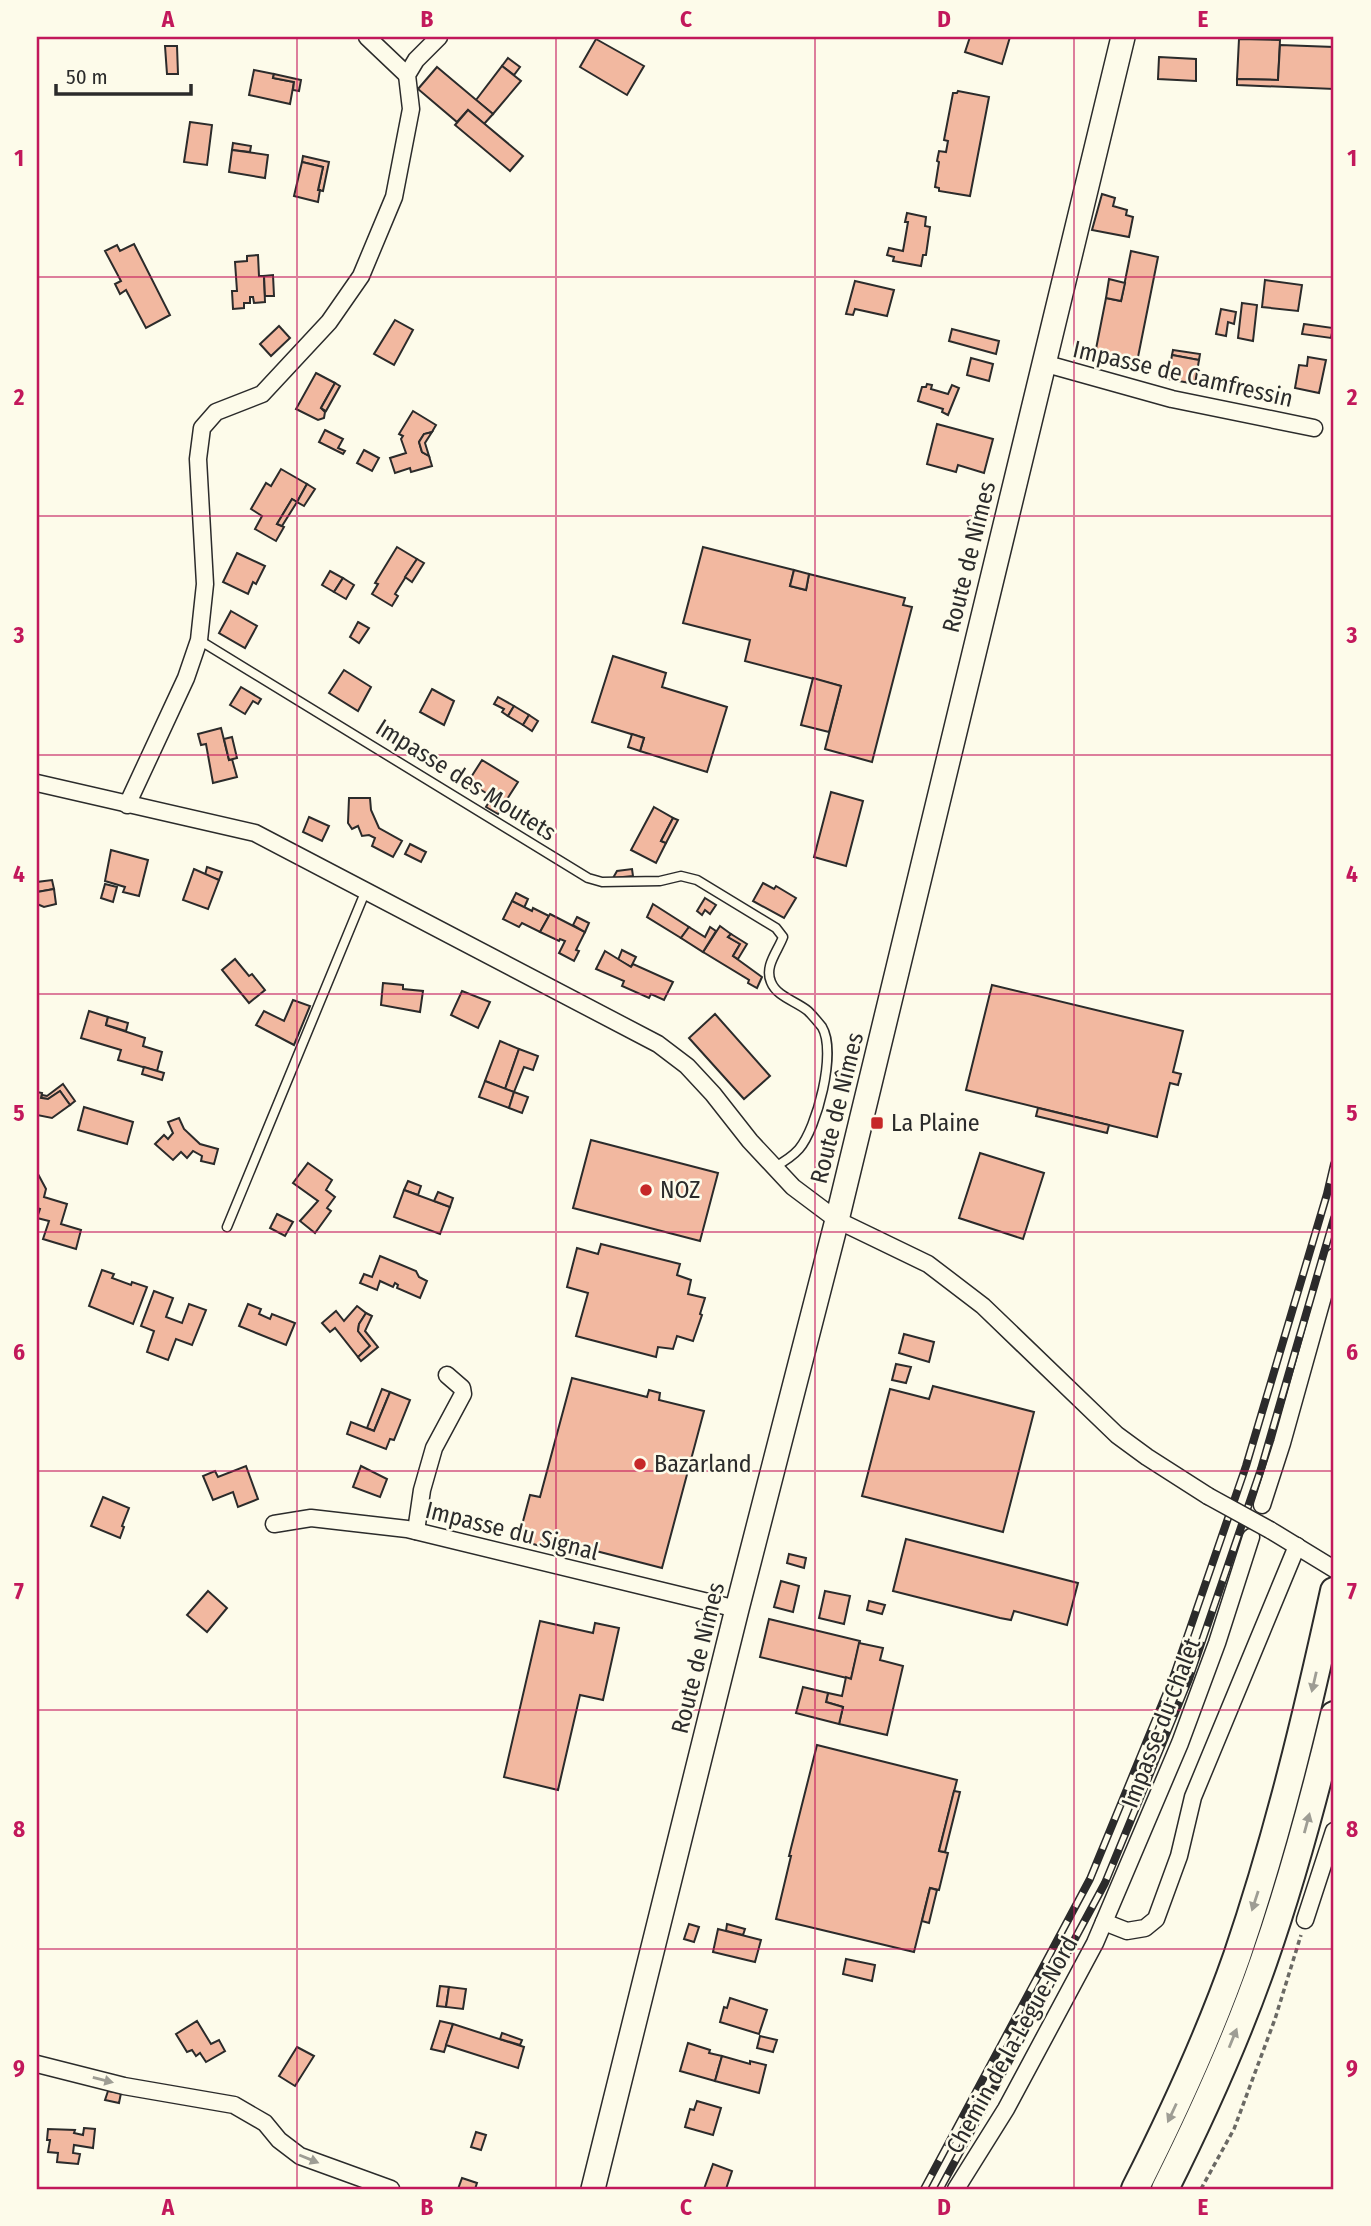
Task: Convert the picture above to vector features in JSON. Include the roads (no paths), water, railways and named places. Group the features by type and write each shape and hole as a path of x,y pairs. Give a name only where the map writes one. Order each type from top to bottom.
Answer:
{"highway":[{"path":"1135,2189 1198,2054 1237,1957 1293,1772 1334,1591"},
{"path":"1165,2189 1211,2091 1263,1962 1299,1851 1334,1715"}],"main road":[{"name":"Route de Nîmes","path":"593,2189 836,1220 1123,37"}],"street":[{"path":"367,37 407,75"},
{"path":"127,805 186,678 199,640 205,584 198,459 202,428 216,412 262,394 329,322 361,276 394,197 411,109 407,75 416,60 439,37"},
{"name":"Impasse de Camfressin","path":"1043,363 1172,399 1314,428"},
{"path":"37,783 255,833 659,1044 687,1066 773,1168 793,1187 836,1220 928,1264 983,1306 1117,1435 1147,1457 1208,1496 1334,1569"},
{"path":"1262,1505 1286,1431 1334,1257"},
{"path":"416,1531 422,1490 434,1448 463,1394 462,1388 447,1375"},
{"name":"Impasse du Signal","path":"274,1524 311,1518 416,1531 737,1609"},
{"name":"Impasse du Chalet","path":"1104,1922 1180,1743 1217,1643 1251,1537"},
{"path":"1104,1922 1127,1931 1145,1928 1156,1919 1179,1856 1193,1797 1304,1550"},
{"path":"1306,1920 1334,1831"},
{"name":"Chemin de la Lègue Nord","path":"956,2189 1006,2109 1104,1922"},
{"path":"37,2064 124,2086 234,2105 265,2123 279,2140 300,2157 391,2189"}],"lane":[{"name":"Impasse des Moutets","path":"199,640 587,878 602,882 660,880 681,876 697,880 776,928 783,937 768,973 771,984 779,993 807,1010 823,1029 828,1051 826,1079 810,1130 799,1149 773,1168"},
{"path":"227,1227 366,890"}],"railway":[{"path":"924,2189 1090,1879 1174,1675 1246,1466 1334,1164"},
{"path":"940,2189 1105,1883 1189,1679 1261,1469 1334,1218"}],"place":[{"name":"La Plaine","path":"877,1123"},
{"name":"NOZ","path":"646,1190"},
{"name":"Bazarland","path":"640,1464"}]}
